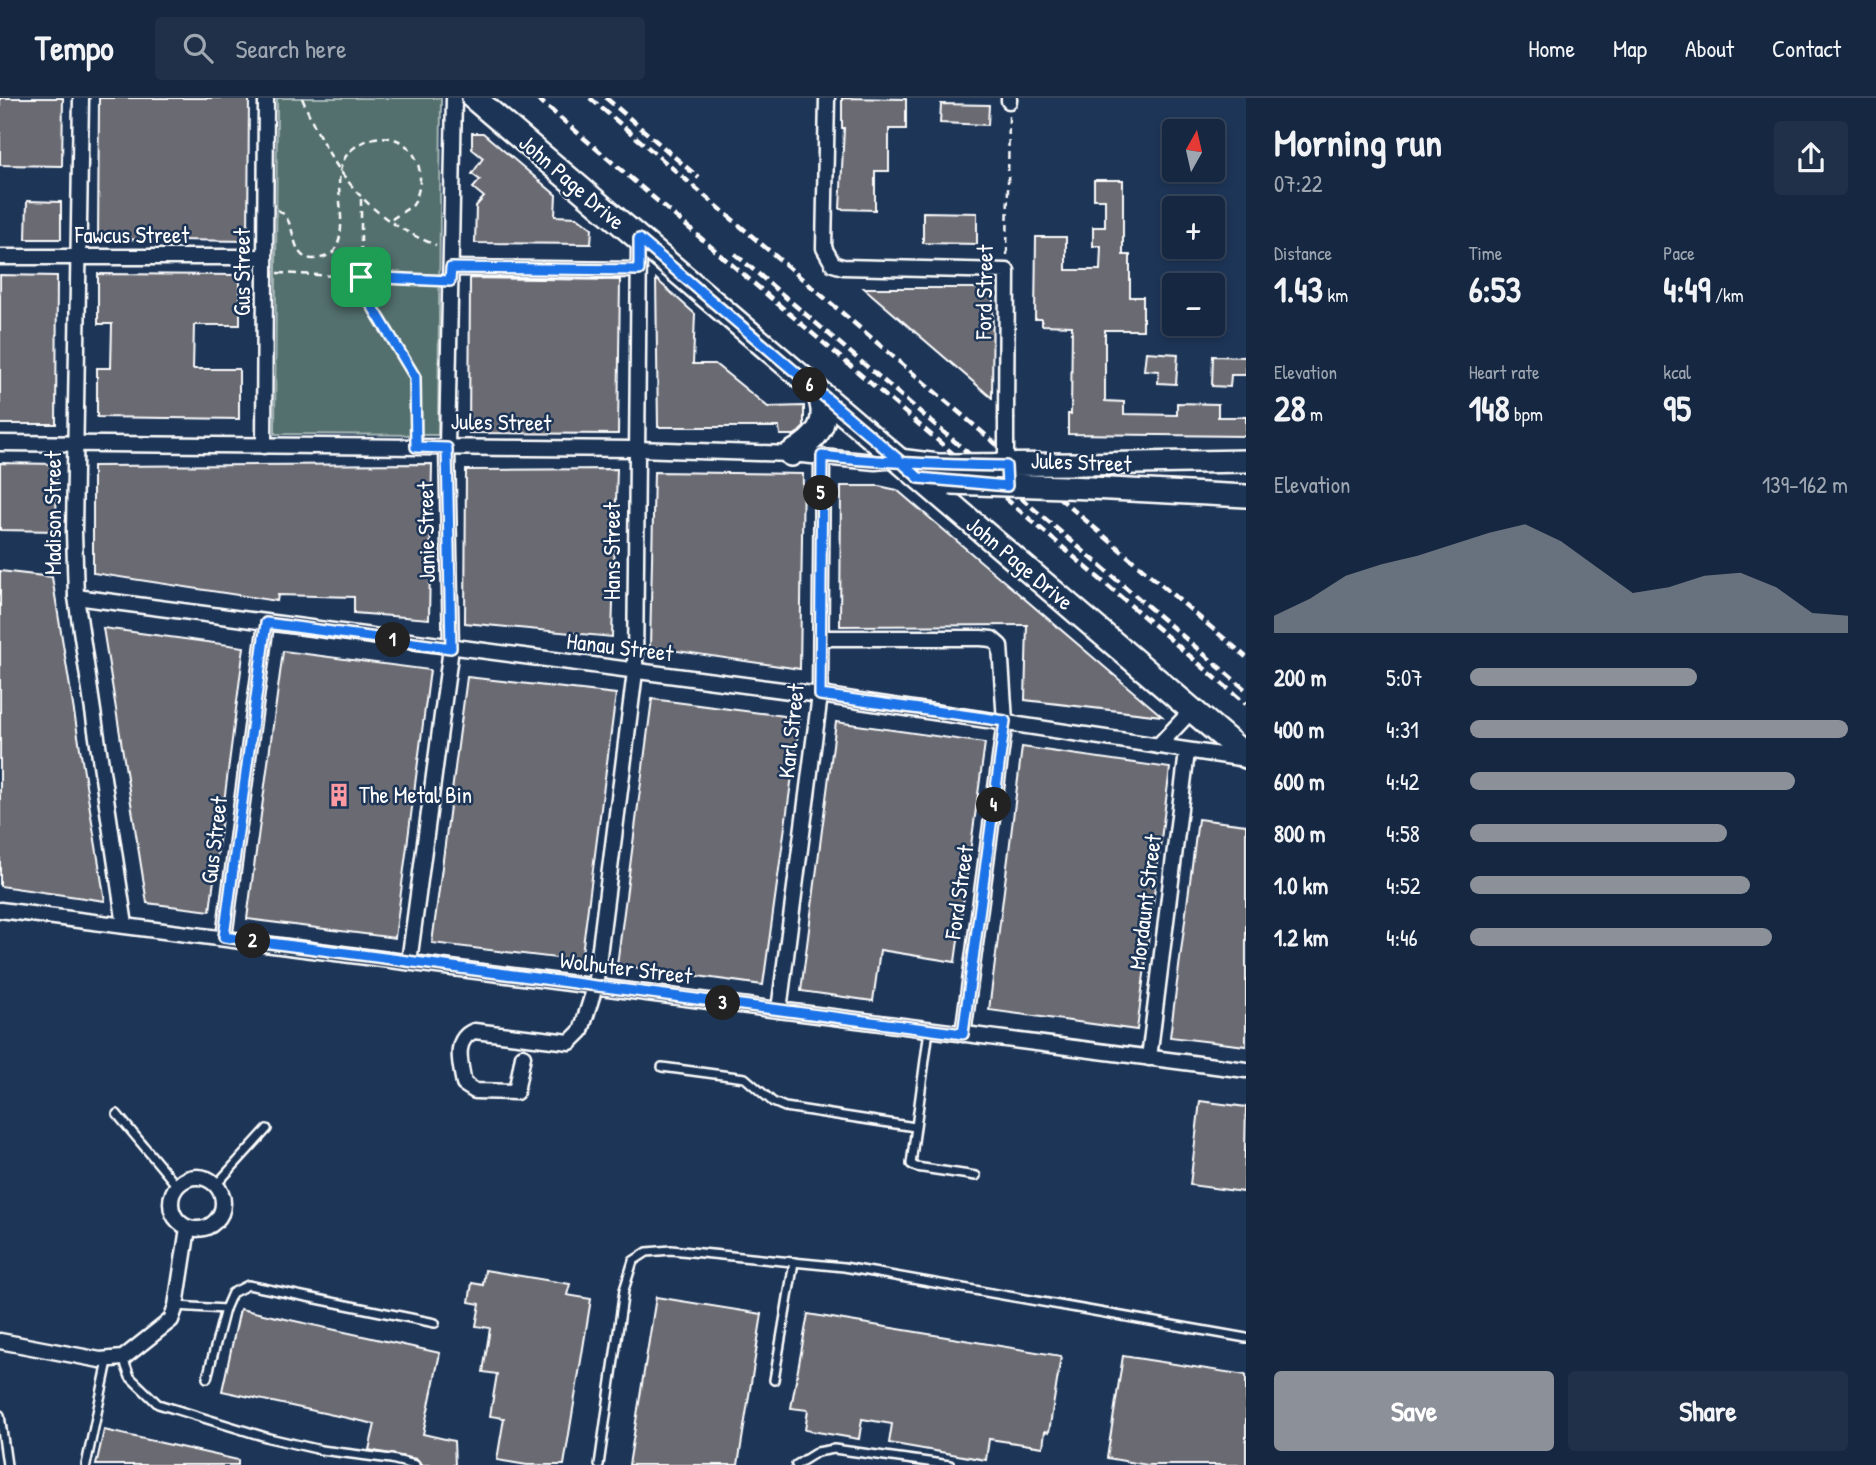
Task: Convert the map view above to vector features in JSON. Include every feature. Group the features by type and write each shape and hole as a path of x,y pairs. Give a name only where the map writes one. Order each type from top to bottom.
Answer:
{"main road":[{"name":"John Page Drive","path":"474,98 899,460 929,472 1246,758"},
{"path":"791,454 813,440 820,429 823,403 818,392"},
{"name":"Jules Street","path":"929,472 950,483 1083,464 1246,461"},
{"path":"1194,495 1195,462"},
{"name":"Jules Street","path":"929,472 1006,476 1091,488 1246,496"}],"street":[{"name":"Madison Street","path":"81,98 74,532 76,597 125,925"},
{"name":"Gus Street","path":"264,446 267,98"},
{"name":"Janie Street","path":"409,962 451,648 447,448 454,98"},
{"path":"827,98 824,248 833,264 862,269 1007,271"},
{"name":"Hans Street","path":"523,1056 516,1092 475,1091 465,1087 459,1049 465,1035 474,1031 570,1042 581,1031 595,987 635,672 639,239"},
{"name":"Fawcus Street","path":"0,257 264,257"},
{"path":"451,275 639,270"},
{"name":"Ford Street","path":"1006,476 1007,271"},
{"name":"Jules Street","path":"0,443 636,449 822,456 929,472"},
{"name":"Karl Street","path":"779,1010 820,695 822,456"},
{"name":"Jules Street","path":"875,463 899,460"},
{"name":"Hanau Street","path":"76,597 820,695 1005,721 1187,752 1246,758"},
{"name":"Gus Street","path":"224,937 266,623"},
{"name":"Ford Street","path":"821,638 992,639 998,642 1003,658 1005,721 963,1034"},
{"path":"1158,746 1192,710"},
{"name":"Mordaunt Street","path":"1149,1058 1187,752"},
{"name":"Wolhuter Street","path":"0,910 1246,1070"},
{"path":"196,1177 216,1185 222,1195 223,1206 219,1217 211,1226 188,1228 178,1221 172,1210 171,1197 177,1186 196,1177"},
{"path":"0,1341 116,1360 167,1324 176,1306 188,1228"}],"lane":[{"path":"929,1029 911,1164 976,1176"},
{"path":"662,1067 744,1078 773,1102 785,1107 915,1127"},
{"path":"117,1114 177,1186"},
{"path":"216,1185 267,1129"},
{"path":"599,1465 624,1290 633,1261 647,1252 671,1250 844,1266 1246,1338"},
{"path":"774,1380 794,1262"},
{"path":"207,1378 225,1309 232,1293 248,1285 435,1323"},
{"path":"176,1306 225,1309"},
{"path":"86,1465 116,1360"},
{"path":"116,1360 158,1404 295,1444 415,1465"},
{"path":"0,1415 7,1465"},
{"path":"796,1465 810,1455 834,1449 950,1465"}],"path":[{"path":"302,98 340,173 361,199 414,236 451,250"},
{"name":"Ford Street","path":"1007,271 1009,100"},
{"path":"265,208 282,211 289,220 294,245 302,256 312,259 332,254 340,238 340,173 344,160 354,147 370,139 397,141 409,148 418,160 422,172 418,195 413,205 389,221"},
{"path":"361,199 361,277 368,299 415,377 416,447"},
{"path":"264,273 361,277 451,275"}],"green space":[{"path":"277,98 441,98 438,435 275,434"}],"building":[{"path":"0,98 63,98 62,166 0,165"},
{"path":"99,98 249,98 248,241 98,239"},
{"path":"842,98 906,99 906,129 889,129 889,171 875,171 875,210 840,209 844,128"},
{"path":"941,104 989,105 988,125 940,123"},
{"path":"472,133 483,133 556,195 555,216 577,217 592,228 591,244 475,243 476,206 484,197 473,188 480,180 472,174 483,158 472,149"},
{"path":"1094,180 1123,180 1123,255 1130,255 1130,297 1143,297 1143,330 1105,330 1105,401 1124,402 1124,414 1177,415 1177,403 1218,404 1218,417 1246,417 1246,436 1068,434 1068,414 1071,414 1072,326 1042,325 1042,319 1035,319 1036,237 1066,237 1066,270 1100,270 1101,246 1093,246 1093,227 1105,227 1105,199 1094,199"},
{"path":"27,201 61,202 61,239 26,239"},
{"path":"923,212 977,213 977,244 923,243"},
{"path":"98,274 240,275 240,325 194,325 193,369 239,369 239,419 97,417 97,368 111,368 112,324 98,324"},
{"path":"0,275 57,276 56,424 0,424"},
{"path":"470,278 620,280 618,434 469,433"},
{"path":"656,279 695,314 693,364 715,364 768,407 804,406 804,427 799,432 794,435 780,435 779,427 658,427"},
{"path":"864,288 993,288 992,398"},
{"path":"1146,352 1178,354 1176,384 1158,383 1159,371 1144,370"},
{"path":"1213,356 1246,357 1246,375 1231,375 1230,387 1212,386"},
{"path":"0,463 57,464 56,531 0,530"},
{"path":"432,464 429,619 354,613 354,597 278,595 277,601 93,573 93,466"},
{"path":"617,469 612,637 465,623 466,470"},
{"path":"654,472 803,474 800,669 650,647"},
{"path":"841,486 879,486 897,490 1162,716 1025,700 1027,625 840,626"},
{"path":"0,571 52,577 105,901 0,886"},
{"path":"103,628 244,647 210,911 147,903"},
{"name":"The Metal Bin","path":"283,651 430,670 395,938 247,919"},
{"path":"467,677 616,694 581,961 432,943"},
{"path":"652,699 800,718 763,985 617,965"},
{"path":"836,722 985,743 955,962 880,950 873,1001 801,991"},
{"path":"1022,747 1170,768 1137,1030 989,1010"},
{"path":"1198,819 1246,825 1246,1046 1170,1037"},
{"path":"1200,1101 1246,1107 1244,1192 1190,1185"},
{"path":"485,1270 570,1284 567,1295 591,1299 564,1465 527,1465 497,1460 504,1418 490,1416 497,1374 483,1372 490,1328 476,1326 480,1304 469,1302 472,1283 483,1285"},
{"path":"656,1297 762,1314 738,1465 629,1465"},
{"path":"240,1309 440,1353 423,1434 454,1441 455,1465 421,1465 416,1459 369,1450 375,1424 222,1391"},
{"path":"808,1314 1061,1356 1049,1432 1045,1431 1043,1447 989,1439 986,1460 889,1443 892,1424 862,1419 859,1439 805,1430 808,1410 791,1408"},
{"path":"1123,1356 1246,1375 1246,1465 1147,1465 1107,1458"},
{"path":"104,1430 238,1460 238,1465 96,1465"}],"railway":[{"path":"537,98 1246,704"},
{"path":"590,98 1246,657"},
{"path":"606,98 699,178"},
{"path":"735,254 1246,690"}],"place":[{"name":"The Metal Bin","path":"339,795"}],"route":[{"path":"361,277 368,299 415,377 416,447 447,448 451,648 266,623 224,937 963,1034 1005,721 820,695 822,456 875,463 899,460 938,465 1006,466 1007,486 950,483 919,478 899,460 639,239 639,270 451,268 450,281 361,277"}]}
